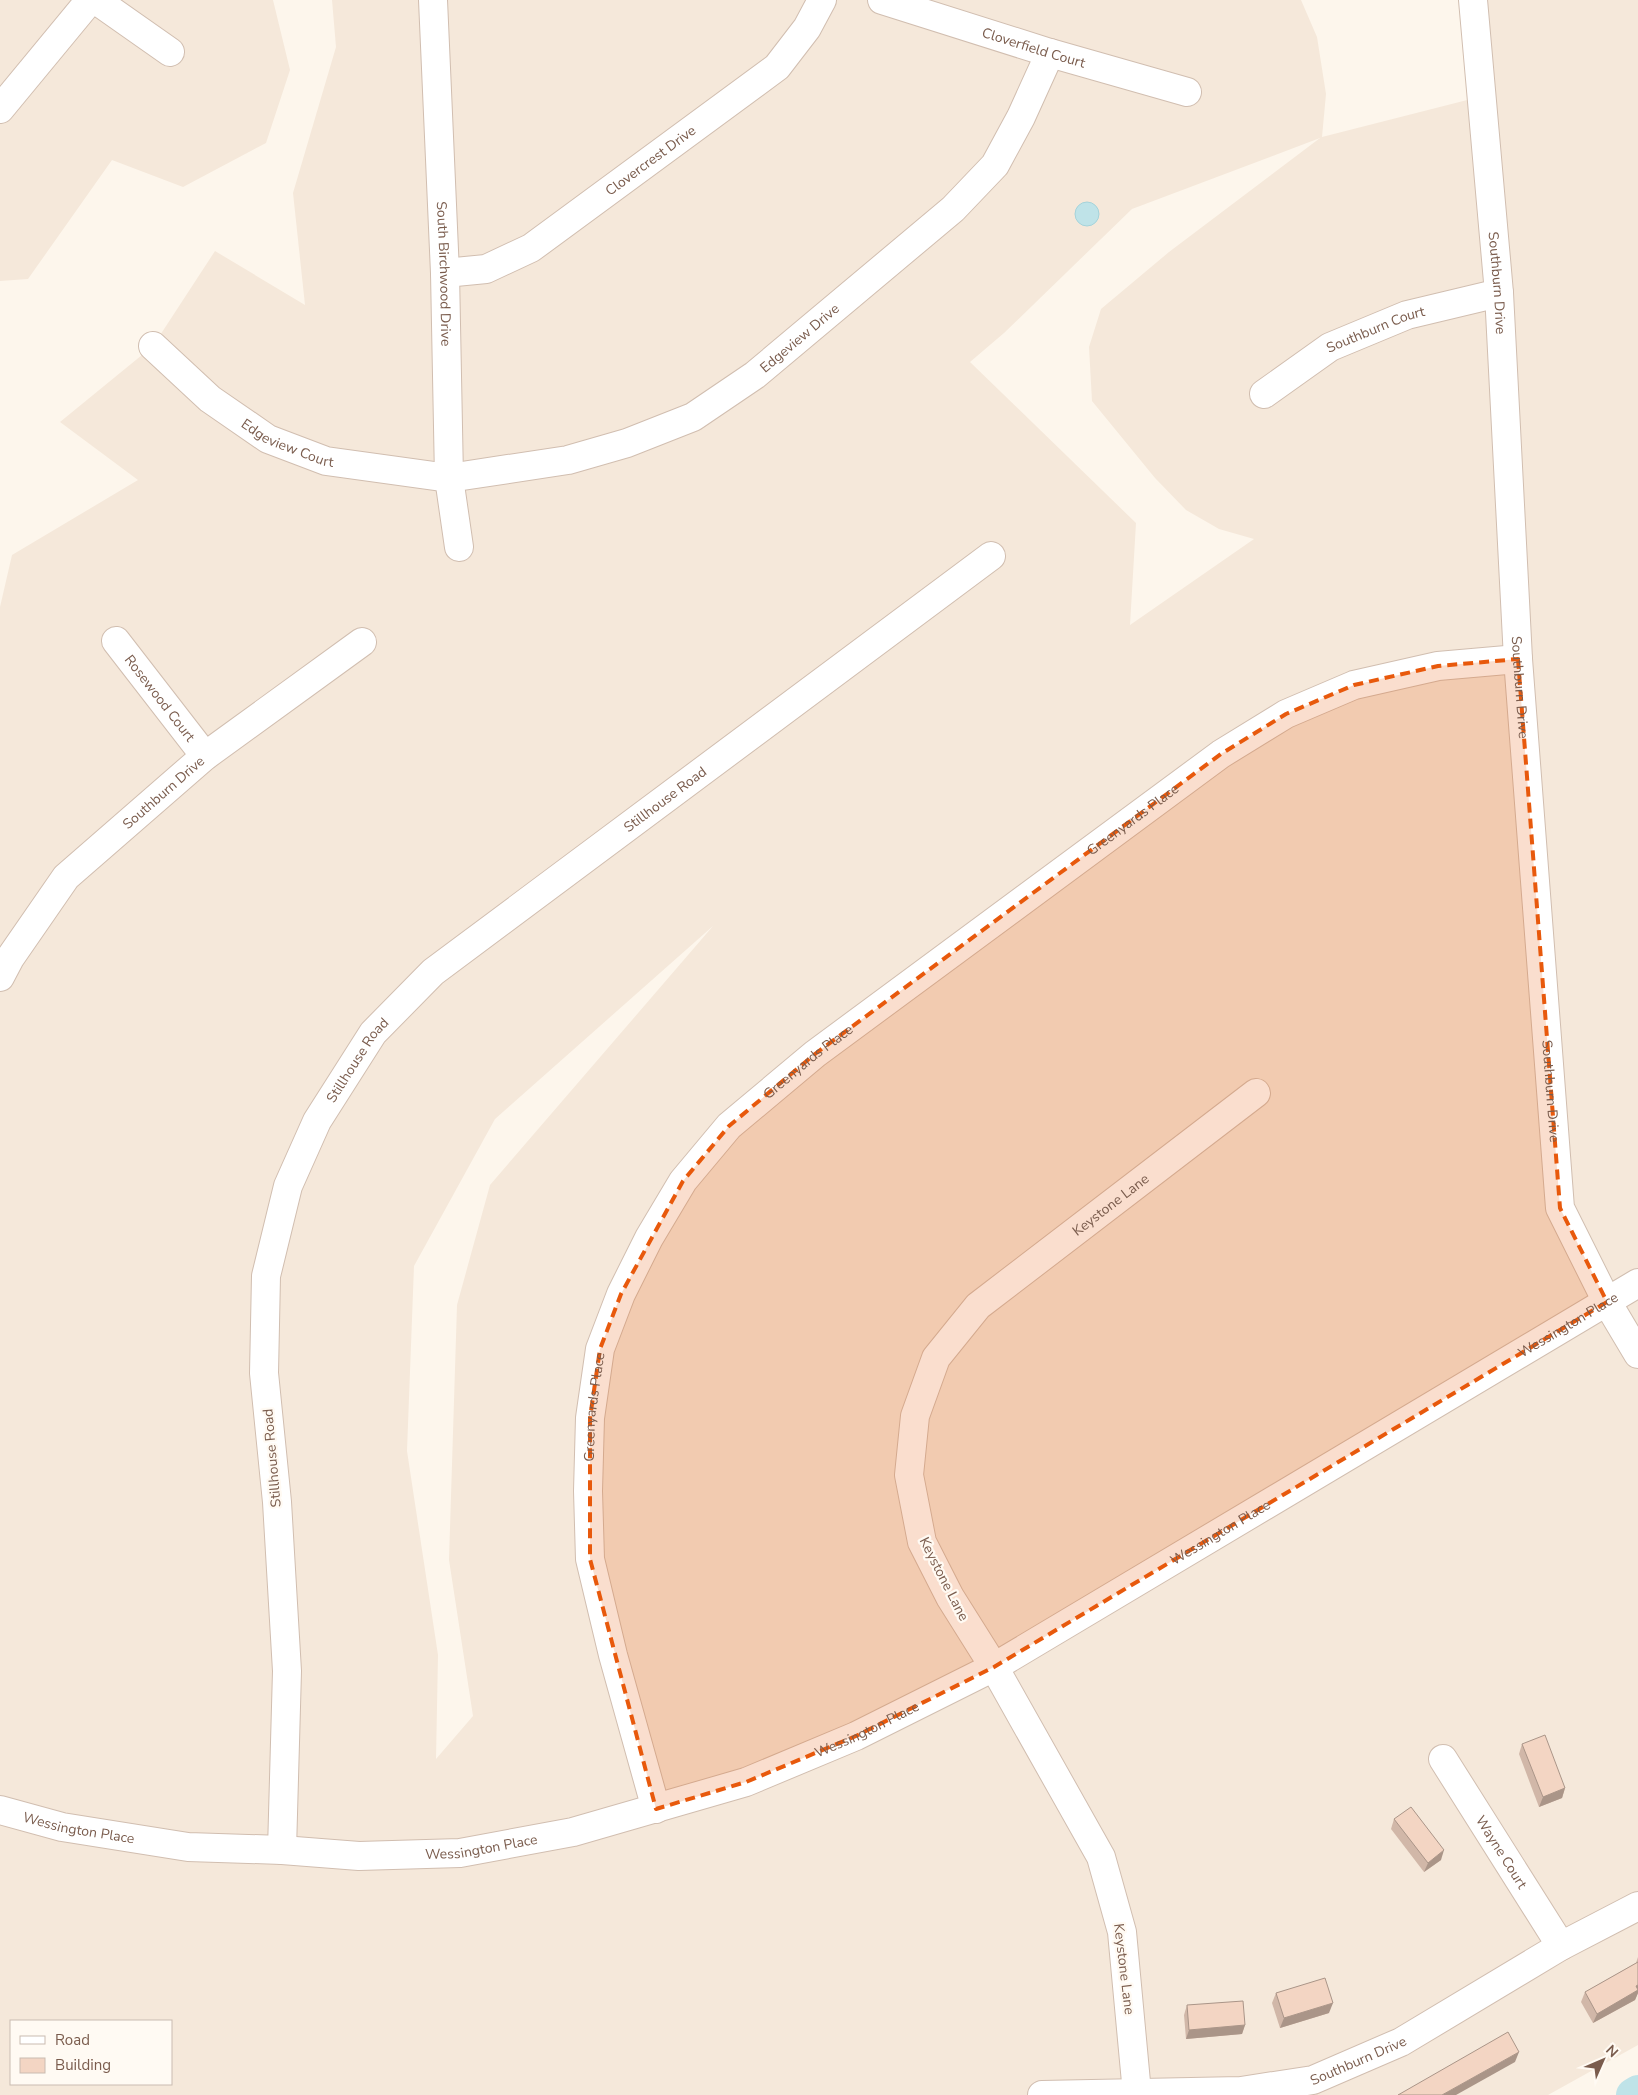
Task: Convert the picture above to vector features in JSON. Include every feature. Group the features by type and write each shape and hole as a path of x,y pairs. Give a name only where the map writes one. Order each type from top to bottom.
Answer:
{"street":[{"path":"0,109 90,0"},
{"path":"96,0 170,52"},
{"name":"South Birchwood Drive","path":"433,0 445,273 449,478 459,547"},
{"name":"Clovercrest Drive","path":"445,273 486,269 531,248 777,67 807,28 822,0"},
{"name":"Cloverfield Court","path":"882,0 1050,53 1187,92"},
{"name":"Southburn Drive","path":"1473,0 1499,294 1518,659 1560,1208 1607,1302 1638,1354"},
{"name":"Edgeview Drive","path":"449,478 568,460 627,443 693,417 754,375 953,208 995,165 1021,117 1050,53"},
{"name":"Southburn Court","path":"1264,394 1330,346 1407,315 1499,294"},
{"name":"Edgeview Court","path":"154,346 210,399 268,439 326,461 449,478"},
{"name":"Stillhouse Road","path":"282,1850 287,1671 277,1502 264,1373 266,1276 288,1186 317,1121 373,1033 434,972 569,869 992,556"},
{"name":"Rosewood Court","path":"116,641 205,756"},
{"name":"Southburn Drive","path":"0,977 10,958 66,877 205,756 362,642"},
{"name":"Greenyards Place","path":"656,1809 613,1656 590,1559 588,1491 590,1418 600,1349 621,1294 649,1238 683,1181 729,1126 815,1054 1221,754 1286,714 1354,685 1438,666 1518,659"},
{"name":"Keystone Lane","path":"1137,2093 1122,1932 1101,1857 994,1667 950,1597 922,1542 909,1475 915,1416 936,1358 978,1306 1256,1092"},
{"name":"Wessington Place","path":"0,1810 62,1827 188,1847 282,1850 359,1856 460,1853 573,1832 746,1782 856,1736 994,1667 1638,1283"},
{"name":"Wayne Court","path":"1443,1759 1561,1946"},
{"name":"Southburn Drive","path":"1042,2095 1241,2091 1313,2080 1401,2042 1561,1946 1638,1906"}],"highlighted area":[{"path":"1518,659 1560,1208 1607,1302 994,1667 856,1736 746,1782 656,1809 590,1559 590,1418 600,1349 621,1294 683,1181 729,1126 815,1054 1221,754 1286,714 1354,685 1438,666"}],"shaded area":[{"path":"0,0 273,0 290,70 266,143 183,187 112,160 28,279 0,281"},
{"path":"332,0 1301,0 1317,37 1326,94 1322,137 1479,97 1473,0 1638,0 1638,2045 1548,2095 0,2095 0,607 12,555 138,480 60,422 153,346 215,251 305,305 293,193 336,47","holes":["1320,138 1169,252 1101,309 1089,347 1092,401 1155,478 1186,510 1219,529 1254,539 1130,625 1136,523 970,362 1004,333 1132,209","713,926 490,1185 457,1305 449,1560 473,1716 436,1759 438,1655 407,1451 414,1266 495,1119"]}],"water":[{"path":"1087,202 1096,205 1099,214 1096,223 1087,226 1078,223 1075,214 1078,205"}],"building":[{"path":"1545,1735 1565,1788 1543,1797 1522,1744"},
{"path":"1411,1807 1444,1850 1428,1863 1394,1819"},
{"path":"1638,1962 1638,1985 1636,1986 1638,1990 1597,2014 1585,1992"},
{"path":"1325,1978 1333,2003 1284,2018 1276,1993"},
{"path":"1243,2001 1245,2025 1189,2030 1187,2005"},
{"path":"1508,2032 1519,2052 1442,2095 1398,2095"}],"waterway":[{"path":"1633,2095 1638,2092"}]}
